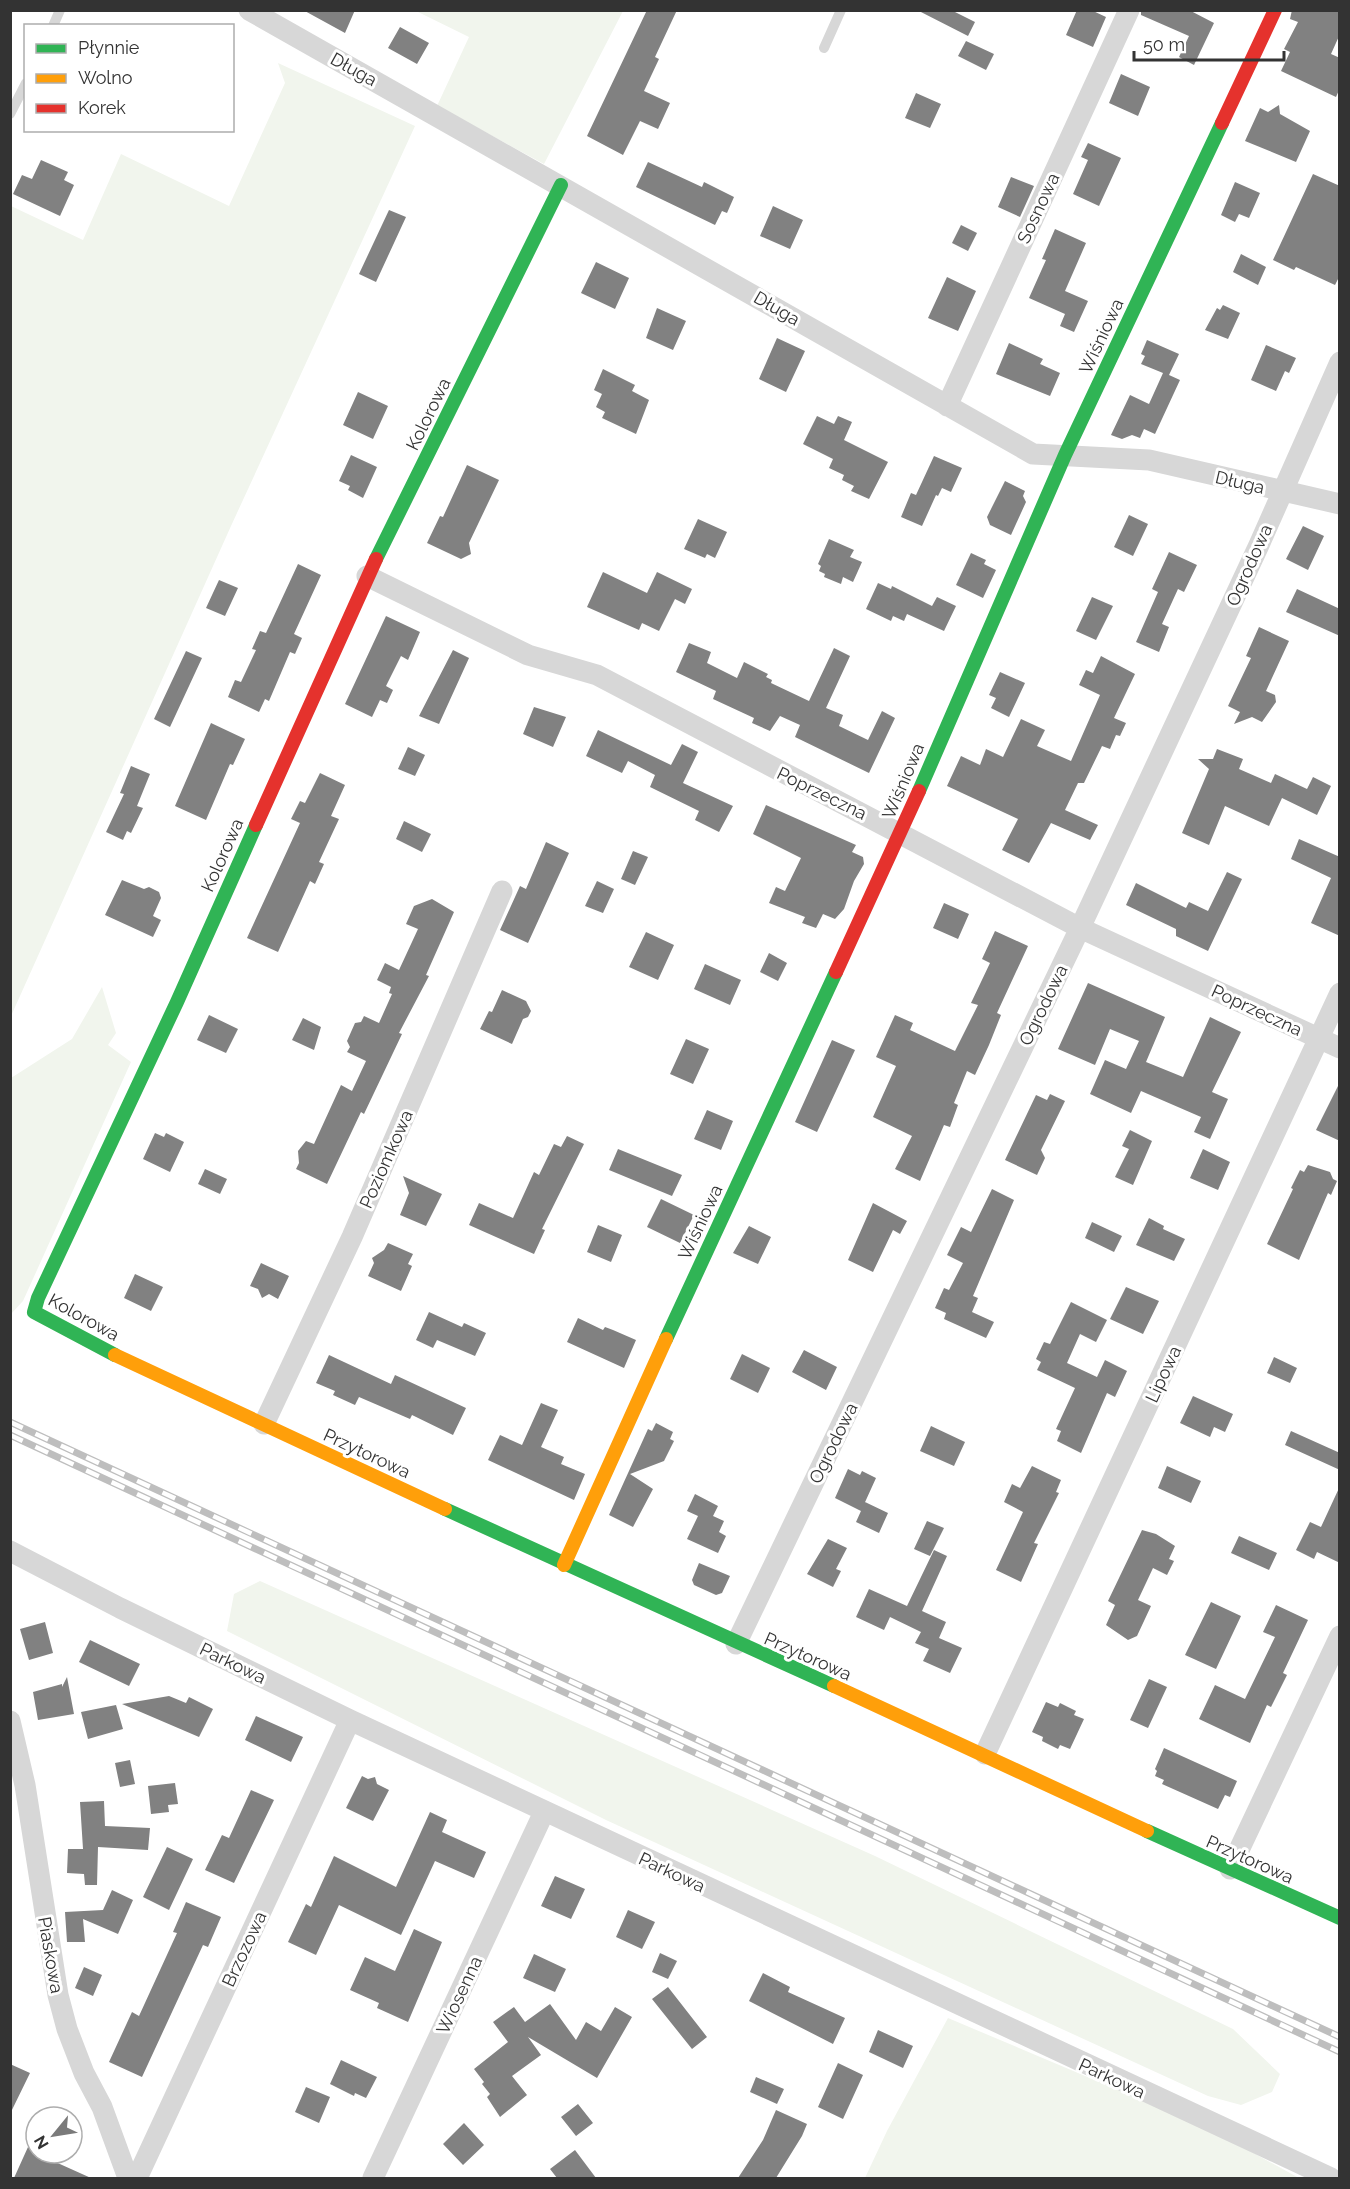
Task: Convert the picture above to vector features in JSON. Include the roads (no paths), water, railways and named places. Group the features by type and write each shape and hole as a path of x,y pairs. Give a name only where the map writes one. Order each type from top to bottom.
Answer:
{"street":[{"name":"Długa","path":"249,10 1033,454 1149,460 1340,504"},
{"name":"Sosnowa","path":"947,406 1129,10"},
{"name":"Wiśniowa","path":"564,1565 633,1410 901,832 1065,454 1275,10"},
{"name":"Kolorowa","path":"264,1424 77,1337 34,1312 38,1298 177,1002 367,576 561,185"},
{"name":"Ogrodowa","path":"736,1644 1080,928 1259,545 1340,362"},
{"name":"Poprzeczna","path":"367,576 528,655 597,675 770,767 901,832 1080,928 1340,1048"},
{"name":"Poziomkowa","path":"264,1424 352,1237 502,891"},
{"name":"Lipowa","path":"985,1754 1340,993"},
{"name":"Przytorowa","path":"264,1424 736,1644 985,1754 1340,1918"},
{"name":"Parkowa","path":"13,1559 544,1812 1331,2178"},
{"path":"1230,1869 1340,1636"},
{"name":"Brzozowa","path":"137,2178 350,1720"},
{"name":"Piaskowa","path":"10,1721 25,1785 58,1995 67,2029 84,2073 102,2107 128,2178"},
{"name":"Wiosenna","path":"373,2178 544,1812"}],"lane":[{"path":"54,24 60,10"},
{"path":"824,48 841,10"},
{"path":"10,114 24,86"}],"railway":[{"path":"10,1422 1340,2037"},
{"path":"10,1435 1340,2052"}]}
